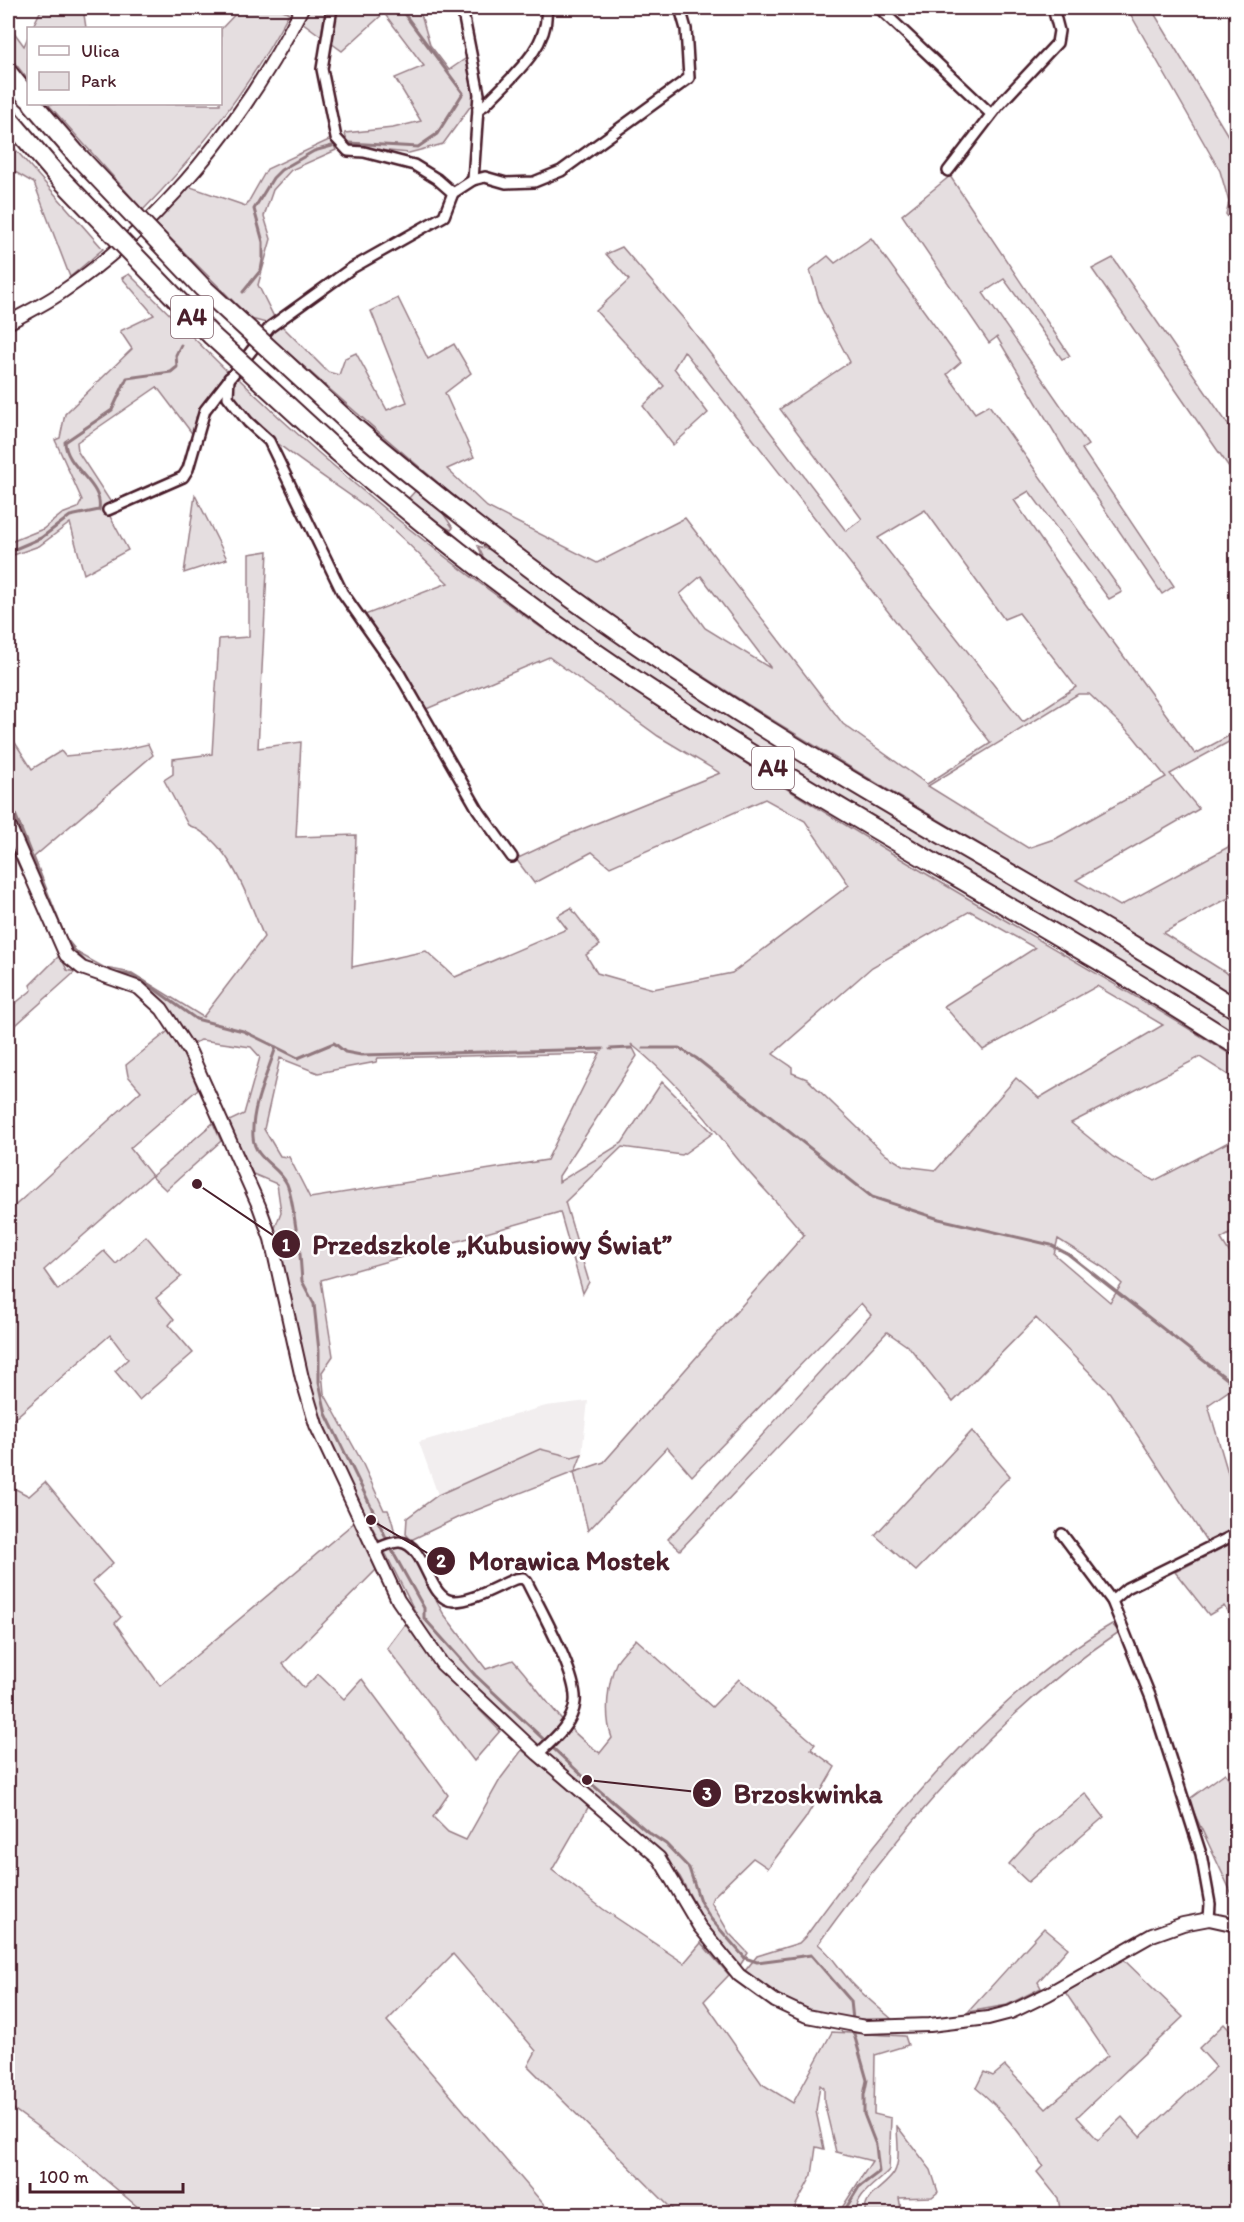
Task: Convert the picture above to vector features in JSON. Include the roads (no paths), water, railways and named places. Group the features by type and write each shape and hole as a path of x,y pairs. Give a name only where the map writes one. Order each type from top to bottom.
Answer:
{"highway":[{"path":"8,73 27,97"},
{"name":"A4","path":"34,105 76,154 203,288 355,429 516,559 658,660 772,734 1236,1010"},
{"name":"A4","path":"8,118 55,173 212,336 338,452 446,542 509,590 682,711 1236,1044"}],"street":[{"path":"332,8 322,69 336,138 341,147 348,151 364,152 414,165 437,179 453,193"},
{"path":"462,8 479,94 473,180"},
{"path":"478,109 485,105 533,51 548,21 546,8"},
{"path":"108,510 183,477 188,469 205,410 270,327 288,312 352,268 444,216 453,193 473,180 485,177 506,183 534,182 561,171 689,78 686,29 680,8"},
{"path":"879,8 991,114"},
{"path":"948,171 991,114 1057,43 1059,31 1053,8"},
{"path":"8,323 59,294 104,259 156,211 234,123 270,69 299,10"},
{"path":"229,378 228,397 248,422 269,441 342,592 399,673 478,810 512,857"},
{"path":"8,823 66,955 82,968 139,988 162,1009 190,1052 271,1239 302,1378 316,1425 380,1548 398,1600 442,1664 659,1858 699,1926 739,1976 775,2001 807,2016 864,2027 930,2025 988,2018 1011,2012 1048,1994 1152,1935 1183,1924 1209,1918 1236,1925"},
{"path":"1062,1534 1112,1600 1151,1698 1201,1854 1210,1904 1209,1918"},
{"path":"1112,1600 1127,1588 1236,1534"},
{"path":"380,1548 397,1542 408,1544 415,1550 435,1587 444,1598 452,1602 465,1600 515,1579 523,1578 527,1582 566,1664 575,1692 575,1704 565,1727 542,1751"}],"waterway":[{"path":"348,143 418,147 437,134 463,93 400,8"},
{"path":"243,292 261,270 263,259 263,242 254,209 273,178 281,170 314,151 332,146"},
{"path":"8,552 41,538 70,516 99,510 96,492 71,460 65,442 112,410 127,378 171,372 177,367 176,355 181,345"},
{"path":"8,777 10,781 8,788"},
{"path":"8,796 54,913"},
{"path":"66,941 87,964"},
{"path":"114,973 131,975 142,980 196,1019 243,1031 276,1047 254,1114 253,1137 254,1145 262,1157 287,1184 297,1234"},
{"path":"276,1047 298,1058 334,1043 345,1052 361,1055 603,1049"},
{"path":"610,1049 631,1048"},
{"path":"643,1048 679,1048 696,1058 872,1197 939,1219 1051,1245 1068,1254 1236,1386"},
{"path":"299,1241 302,1281 314,1304 319,1351 319,1382 326,1414 395,1556 424,1608 424,1618 475,1675 587,1780 648,1832 666,1844 689,1868 700,1901 711,1919 745,1958 757,1962 811,1955 851,2001 853,2020"},
{"path":"849,2214 846,2208 859,2187 879,2172 876,2145 864,2114 867,2080 852,2027"}],"place":[{"name":"Przedszkole „Kubusiowy Świat”","path":"197,1184"},
{"name":"Morawica Mostek","path":"371,1520"},
{"name":"Brzoskwinka","path":"587,1780"}]}
